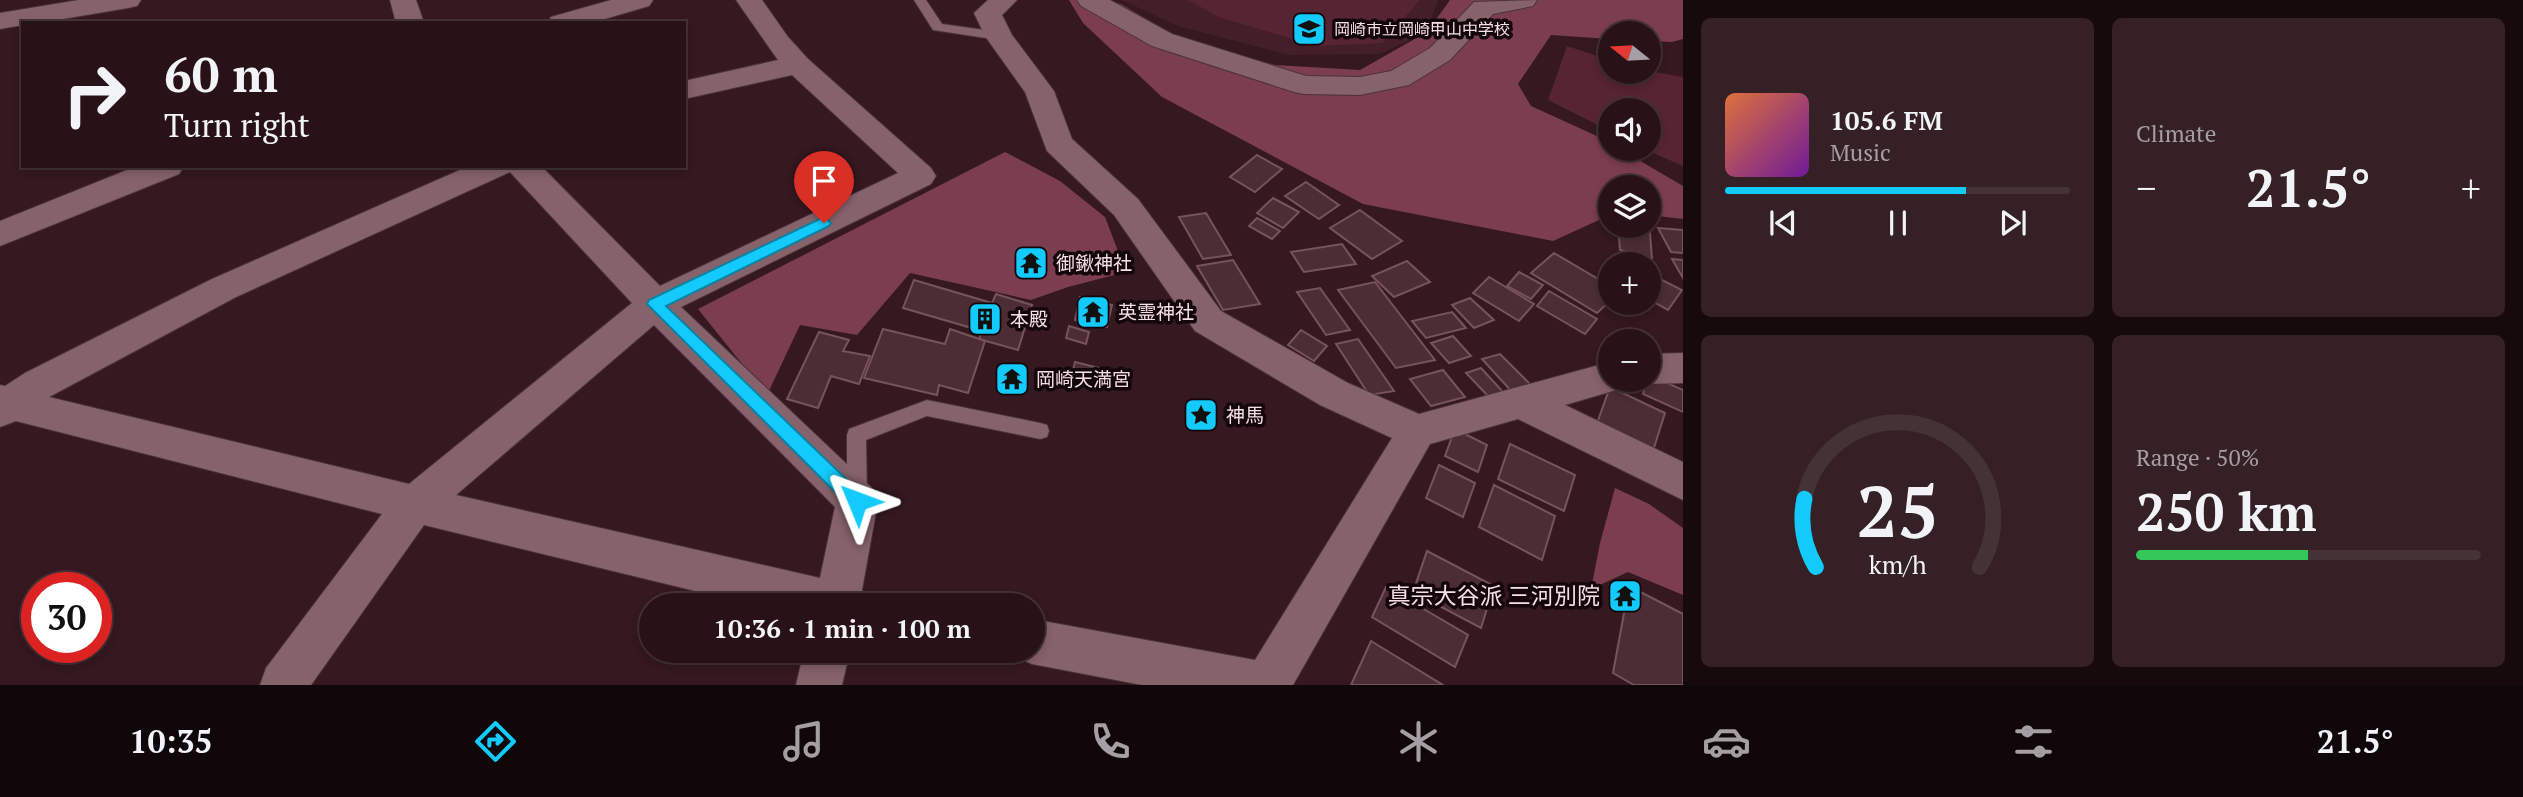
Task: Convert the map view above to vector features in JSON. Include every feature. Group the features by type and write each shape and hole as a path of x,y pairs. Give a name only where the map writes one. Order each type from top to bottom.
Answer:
{"street":[{"path":"0,22 128,0"},
{"path":"403,0 409,21"},
{"path":"564,21 586,7 640,0"},
{"path":"283,685 415,504 655,304 920,176 798,65 778,43 750,0"},
{"path":"1004,0 988,13 999,36 1039,91 1058,144 1126,207 1208,321 1334,394 1417,430 1598,380"},
{"path":"1090,0 1162,40 1252,69 1304,85 1360,86 1399,79 1440,54 1483,8 1524,0"},
{"path":"686,90 798,65"},
{"path":"0,234 163,168"},
{"path":"3,405 38,384 224,288 494,168"},
{"path":"524,168 655,304 857,501 843,593"},
{"path":"1661,369 1683,368"},
{"path":"1518,401 1683,482"},
{"path":"3,405 790,593"},
{"path":"1045,643 1265,685 1417,430"},
{"path":"819,685 824,663"}],"lane":[{"path":"920,0 938,27 999,36"},
{"path":"857,501 856,435 927,408 1040,431"}],"shaded area":[{"path":"1069,0 1109,0 1121,4 1179,38 1275,65 1360,70 1427,32 1450,0 1683,0 1683,39 1661,42 1661,21 1598,21 1598,38 1551,35 1518,84 1531,106 1598,137 1598,161 1640,161 1683,186 1683,219 1661,216 1661,175 1598,175 1598,220 1553,241 1363,204 1162,97 1083,23"},
{"name":"岡崎市立岡崎甲山中学校","path":"1122,0 1438,0 1427,32 1380,54 1289,55 1178,26"},
{"path":"1188,0 1420,0 1382,43 1316,46 1219,17"},
{"path":"1567,46 1598,56 1598,84 1661,84 1661,73 1683,77 1683,166 1661,156 1661,98 1598,98 1598,125 1548,100"},
{"path":"1005,152 1060,181 1105,217 1126,272 1031,300 910,273 857,335 800,325 767,395 698,309"},
{"path":"1615,488 1649,504 1683,528 1683,595 1628,572 1591,589"}],"building":[{"path":"1257,155 1282,169 1255,192 1230,177"},
{"path":"1306,182 1339,205 1319,219 1285,196"},
{"path":"1273,198 1299,212 1283,228 1257,213"},
{"path":"1360,210 1402,241 1372,259 1330,228"},
{"path":"1206,213 1231,255 1203,259 1179,217"},
{"path":"1257,218 1280,231 1272,239 1249,226"},
{"path":"1661,228 1683,230 1683,253 1671,252"},
{"path":"1619,238 1650,238 1651,252 1620,250"},
{"path":"1342,244 1356,264 1304,272 1291,252"},
{"path":"1554,253 1598,279 1598,312 1597,313 1531,273"},
{"name":"御鍬神社","path":"1022,254 1044,260 1039,272 1017,266"},
{"path":"1672,259 1683,260 1683,278"},
{"path":"1233,260 1260,304 1223,310 1197,266"},
{"path":"1407,261 1430,282 1394,297 1372,276"},
{"path":"1519,272 1543,285 1531,299 1507,286"},
{"path":"1489,277 1534,304 1519,321 1473,293"},
{"name":"本殿","path":"914,280 992,303 996,294 1032,305 1018,350 979,339 982,331 903,308"},
{"path":"1661,280 1682,290 1668,310 1661,306"},
{"path":"1375,282 1435,360 1396,368 1338,290"},
{"path":"1320,288 1350,330 1326,335 1297,292"},
{"path":"1549,291 1597,319 1585,334 1537,306"},
{"name":"英霊神社","path":"1080,297 1112,305 1107,327 1075,320"},
{"path":"1470,298 1494,320 1474,328 1452,305"},
{"path":"1452,312 1466,328 1426,338 1412,321"},
{"path":"1069,326 1089,332 1086,344 1066,338"},
{"path":"883,329 945,344 950,329 985,341 968,393 939,385 937,395 864,378"},
{"path":"1301,330 1327,346 1314,361 1288,345"},
{"path":"819,332 849,340 843,351 870,356 859,384 831,376 818,408 787,399"},
{"path":"1453,336 1471,356 1449,363 1431,343"},
{"path":"1358,339 1394,391 1369,395 1336,344"},
{"path":"1500,354 1533,387 1514,394 1482,359"},
{"path":"1075,362 1103,369 1099,385 1071,378"},
{"path":"1481,368 1504,393 1490,398 1466,373"},
{"path":"1443,370 1465,397 1431,406 1410,379"},
{"path":"1661,380 1683,390 1683,412 1643,394 1661,392"},
{"path":"1608,392 1621,392 1665,413 1652,454 1596,426"},
{"path":"1455,429 1487,445 1478,472 1445,456"},
{"path":"1510,444 1575,475 1564,511 1498,479"},
{"path":"1439,465 1475,483 1463,517 1426,498"},
{"path":"1494,485 1555,516 1542,560 1479,527"},
{"path":"1427,551 1494,586 1481,628 1413,592"},
{"path":"1629,586 1683,614 1683,685 1634,685 1613,673"},
{"path":"1386,587 1468,635 1455,667 1372,617"},
{"path":"1371,641 1443,685 1351,685"}],"place":[{"name":"岡崎市立岡崎甲山中学校","path":"1309,29"},
{"name":"御鍬神社","path":"1031,263"},
{"name":"英霊神社","path":"1093,312"},
{"name":"本殿","path":"985,319"},
{"name":"岡崎天満宮","path":"1012,379"},
{"name":"神馬","path":"1201,415"},
{"name":"真宗大谷派 三河別院","path":"1625,596"}],"route":[{"path":"824,223 655,304 857,501"}]}
